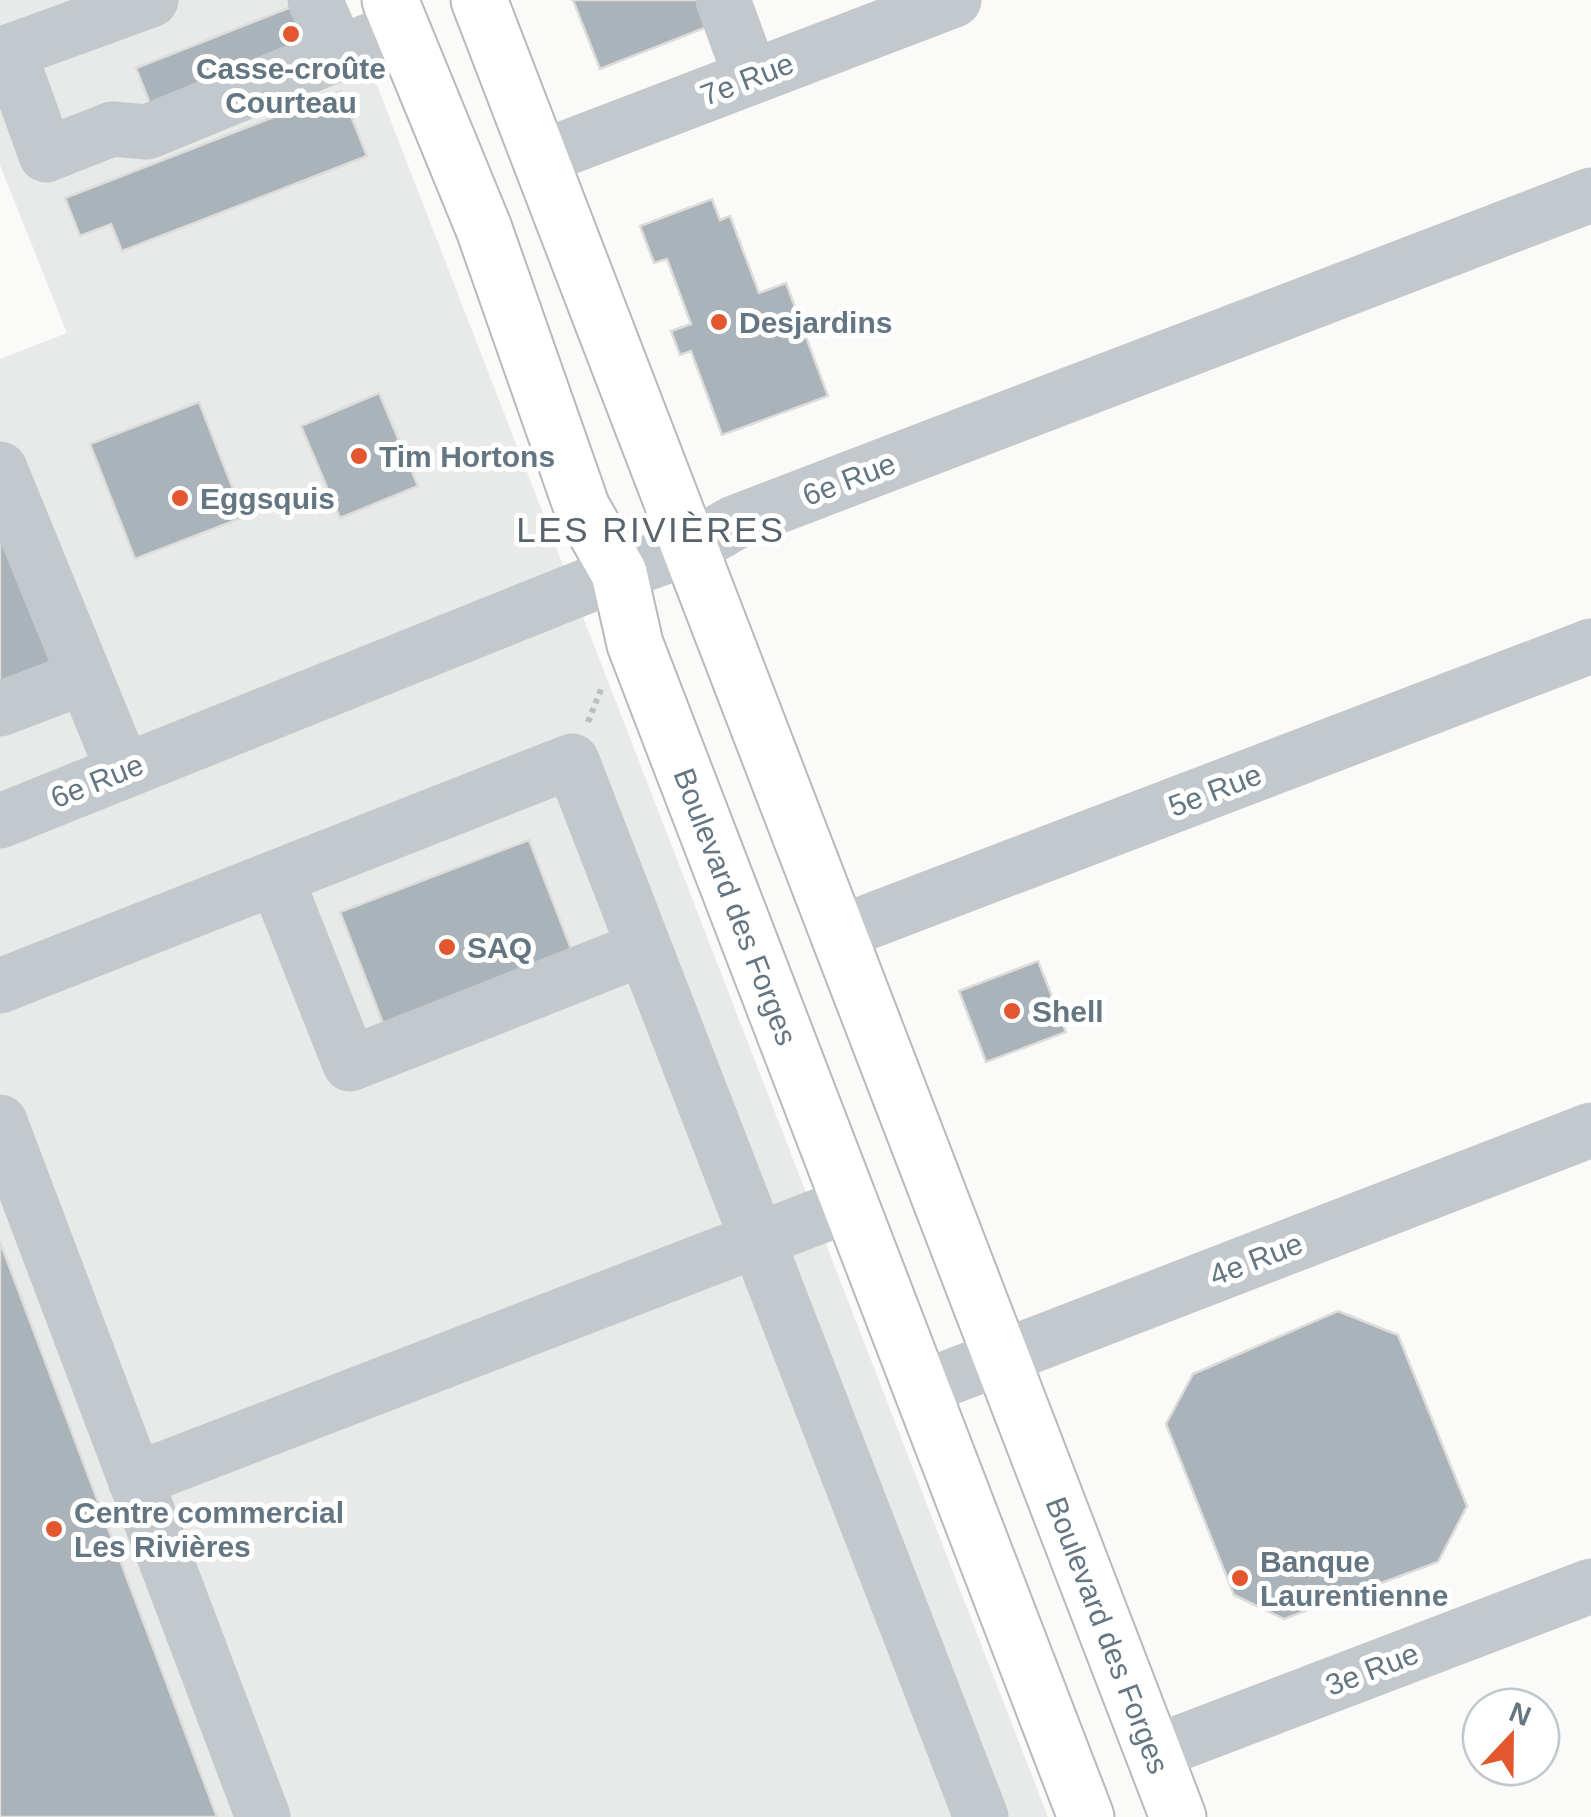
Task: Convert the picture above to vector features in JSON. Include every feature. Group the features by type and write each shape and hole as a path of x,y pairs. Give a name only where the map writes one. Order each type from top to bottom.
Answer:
{"main road":[{"name":"Boulevard des Forges","path":"479,0 1178,1817"},
{"name":"Boulevard des Forges","path":"396,14 484,229 582,508 620,573 635,644 1086,1817"}],"street":[{"path":"151,0 23,36 46,155 112,129 147,132 339,56 396,14"},
{"path":"315,0 339,56"},
{"path":"723,0 751,77"},
{"name":"7e Rue","path":"540,158 751,77 837,21 954,0"},
{"name":"6e Rue","path":"0,820 692,547 734,524 1591,194"},
{"path":"0,469 123,770"},
{"name":"5e Rue","path":"839,933 1591,646"},
{"path":"0,709 84,677"},
{"path":"0,986 572,760 980,1817"},
{"path":"276,878 350,1064 644,948"},
{"path":"0,1122 264,1817"},
{"name":"4e Rue","path":"922,1388 1591,1130"},
{"path":"135,1480 851,1204"},
{"name":"3e Rue","path":"1153,1752 1591,1586"}],"path":[{"path":"572,760 602,686 635,644"}],"shaded area":[{"path":"0,0 344,0 1048,1817 0,1817 0,359 67,333 0,165"}],"building":[{"path":"309,0 333,56 158,124 136,68"},
{"path":"573,0 708,0 717,23 600,69"},
{"path":"341,91 367,156 122,251 111,224 80,236 65,198"},
{"path":"712,199 720,220 730,216 759,293 786,283 828,396 722,435 691,351 680,355 671,331 691,324 667,259 654,263 640,226"},
{"name":"Tim Hortons","path":"379,393 418,486 340,518 301,426"},
{"path":"199,402 244,517 135,559 90,444"},
{"path":"0,522 59,665 0,690"},
{"path":"529,840 575,959 386,1031 340,912"},
{"name":"Shell","path":"1038,961 1066,1032 986,1062 959,991"},
{"name":"Centre commercial Les Rivières","path":"0,1242 217,1817 0,1817"},
{"path":"1338,1311 1398,1335 1467,1506 1438,1562 1284,1619 1234,1595 1166,1424 1193,1374"}],"place":[{"name":"Casse-croûte Courteau","path":"291,34"},
{"name":"Desjardins","path":"719,322"},
{"name":"Tim Hortons","path":"359,456"},
{"name":"Eggsquis","path":"180,498"},
{"name":"SAQ","path":"447,947"},
{"name":"Shell","path":"1012,1011"},
{"name":"Centre commercial Les Rivières","path":"54,1529"},
{"name":"Banque Laurentienne","path":"1240,1578"}],"district":[{"name":"LES RIVIÈRES","path":"651,529"}]}
